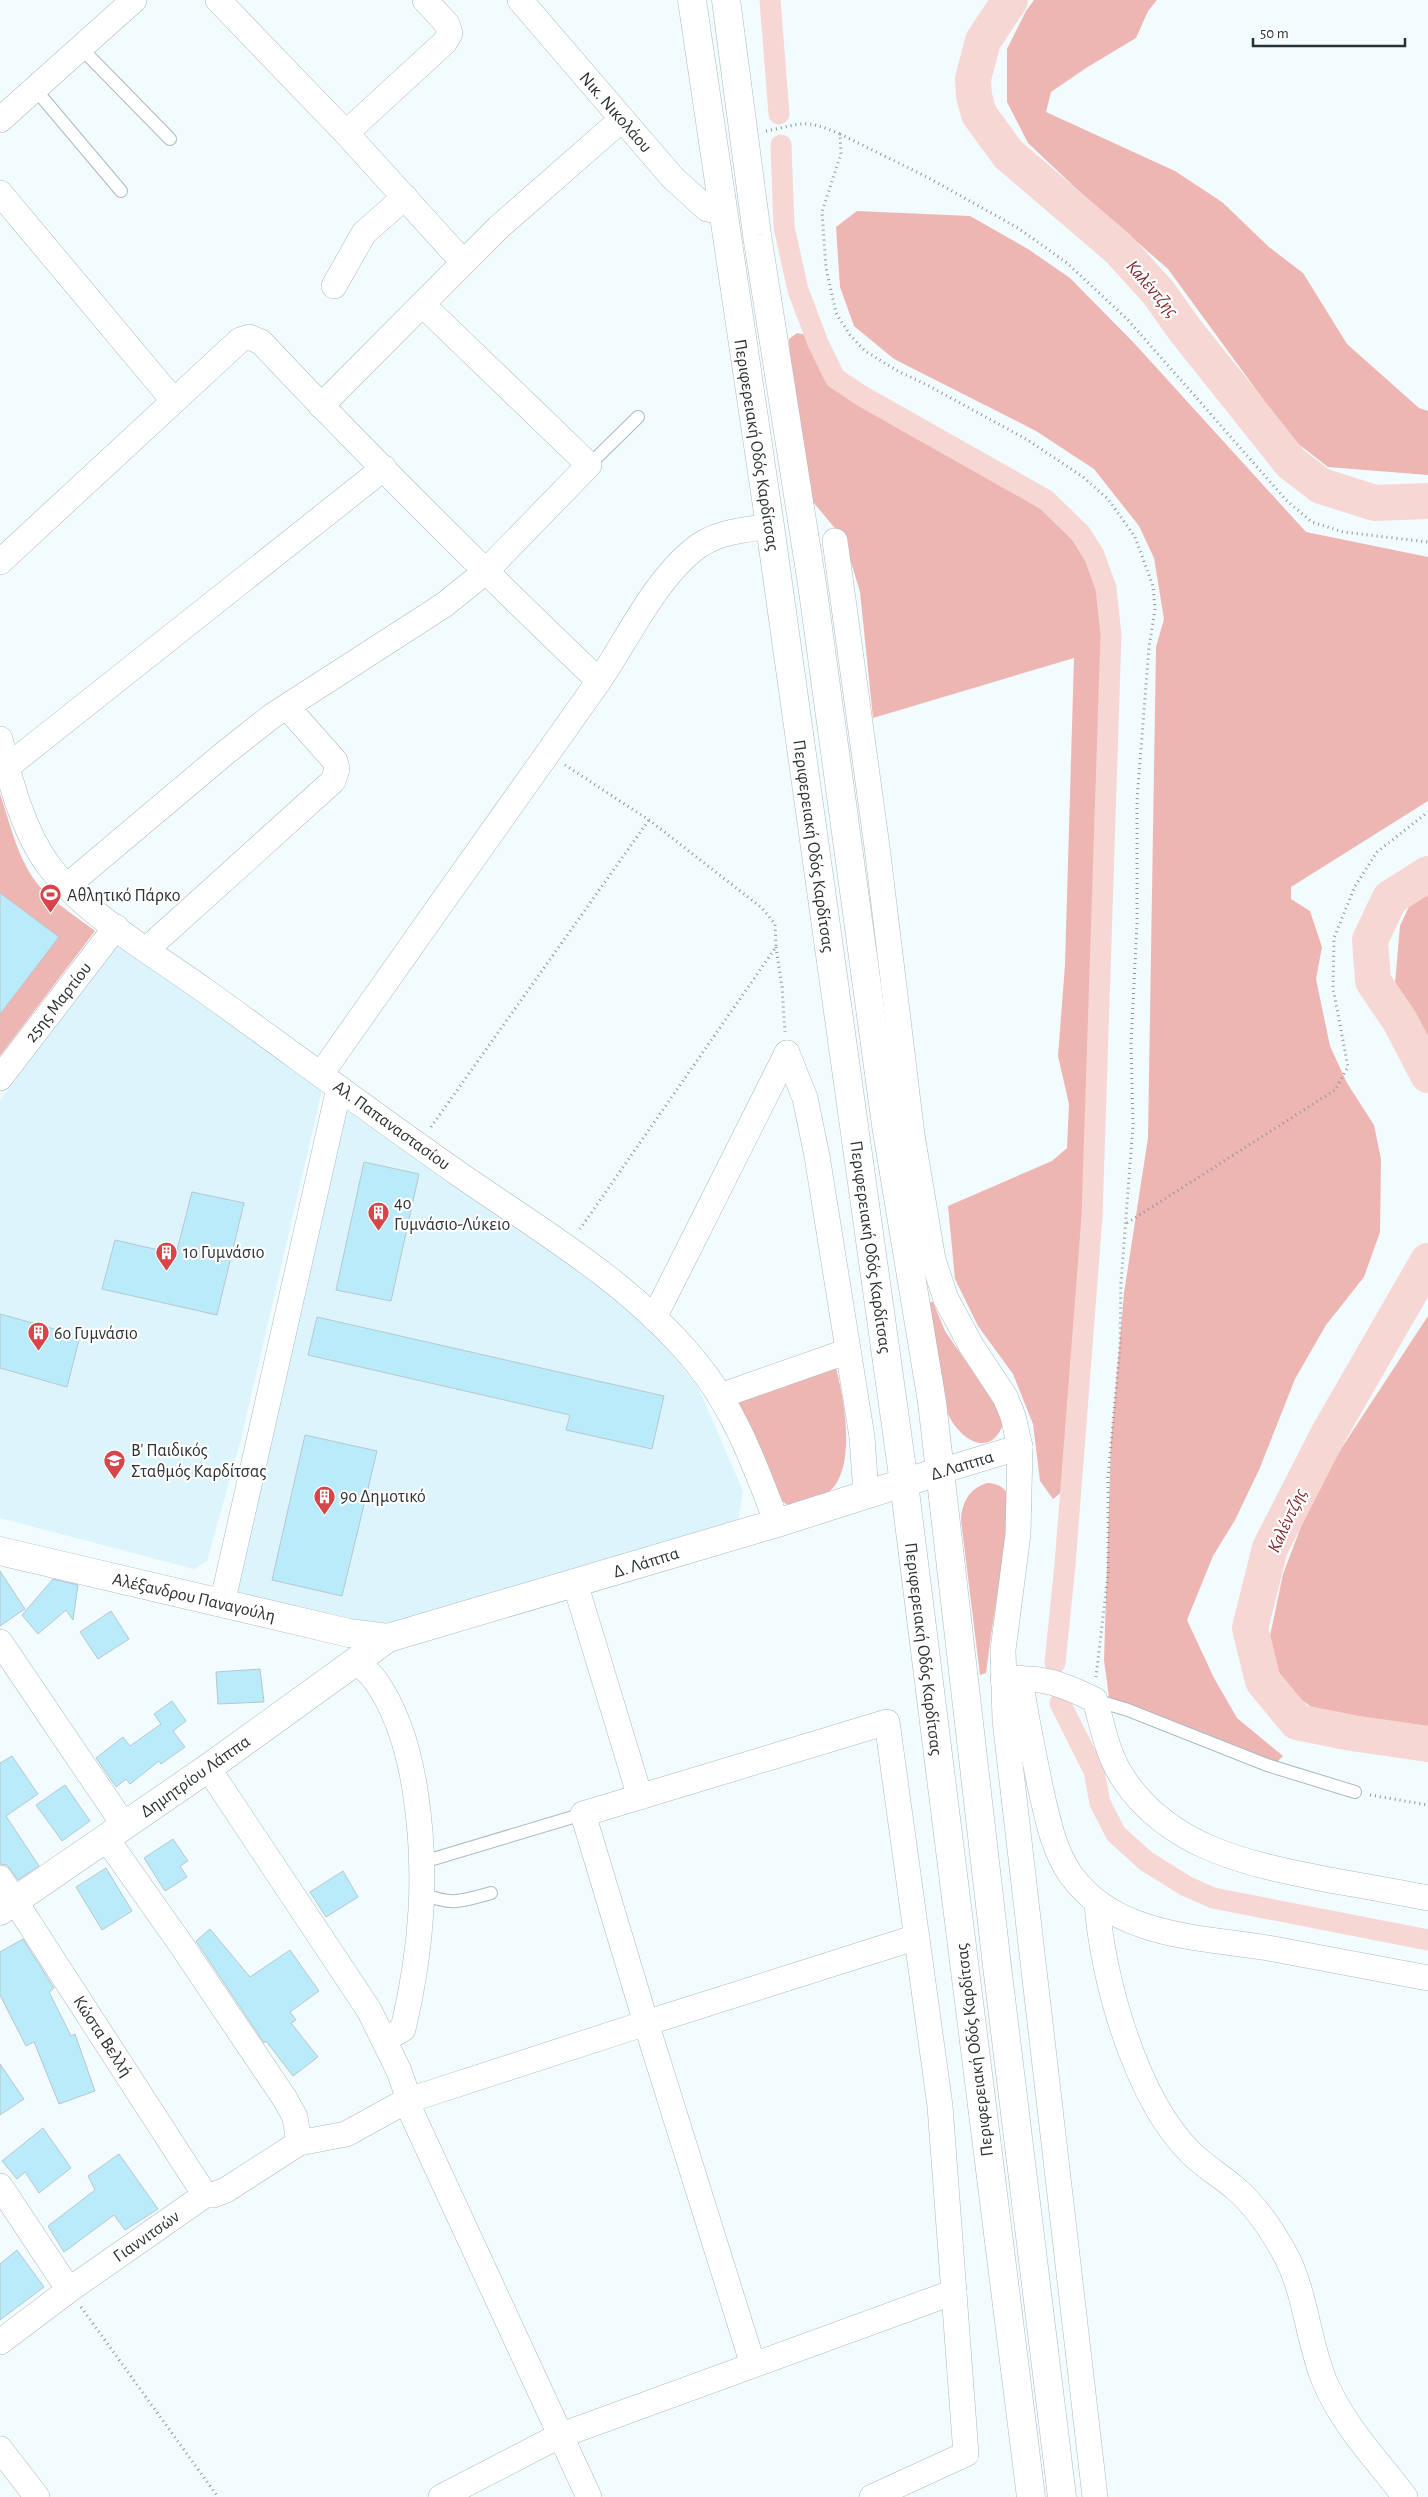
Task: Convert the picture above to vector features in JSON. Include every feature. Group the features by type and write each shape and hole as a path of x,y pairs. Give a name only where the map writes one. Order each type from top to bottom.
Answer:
{"main road":[{"name":"Περιφερειακή Οδός Καρδίτσας","path":"692,0 770,526 904,1483 1031,2497"},
{"name":"Περιφερειακή Οδός Καρδίτσας","path":"726,0 744,139 812,584 886,1125 922,1332 941,1471 997,1966 1062,2497"},
{"name":"Δ.Λαππα","path":"904,1483 941,1471"},
{"name":"Δ. Λάππα","path":"388,1638 777,1523 904,1483"},
{"name":"Αλέξανδρου Παναγούλη","path":"0,1552 349,1633 388,1638"},
{"name":"Δημητρίου Λάππα","path":"8,1906 208,1768 388,1638"}],"street":[{"path":"0,120 134,0"},
{"path":"218,0 346,133 463,262"},
{"path":"346,133 444,42 450,33 447,24 425,0"},
{"name":"Νικ. Νικολάου","path":"520,0 621,120 687,193 707,209 722,211"},
{"path":"321,406 529,198 621,120"},
{"path":"0,193 173,400"},
{"path":"334,286 364,233 405,197"},
{"path":"67,886 225,753 287,706 436,610 485,572 589,465 423,305"},
{"path":"0,562 173,400 240,340 249,337 261,342 321,406 485,572 599,681"},
{"path":"7,768 384,468"},
{"path":"222,1604 330,1081 669,574 693,550 716,537 733,532 770,526"},
{"path":"835,541 877,846 912,1135 933,1260 946,1299 972,1347 1005,1397 1013,1416 1020,1447 1018,1534 1004,1640 1012,1679 1054,1840 1070,1873 1097,1903 1134,1921 1197,1939 1266,1948 1428,1978"},
{"path":"147,949 333,781 337,769 334,761 287,706"},
{"name":"Αλ. Παπαναστασίου","path":"0,739 7,768 37,846 49,866 67,886 116,927 418,1145 604,1274 654,1318 696,1362 720,1396 740,1431 777,1523"},
{"name":"25ης Μαρτίου","path":"1,1076 116,927"},
{"path":"654,1318 787,1053"},
{"path":"787,1053 805,1098 817,1156 862,1437 866,1494"},
{"path":"720,1396 848,1351"},
{"name":"Δ.Λαππα","path":"941,1471 1020,1447"},
{"path":"575,1583 640,1797"},
{"path":"0,1642 115,1831 182,1946 288,2103 298,2126 299,2143 346,2134 406,2101 917,1937"},
{"path":"356,1661 374,1679 385,1696 404,1740 411,1763 423,1862 423,1894 418,1952 403,2029 384,2040"},
{"path":"1012,1679 1052,1681 1095,1700 1107,1744 1123,1779 1148,1807 1193,1841 1212,1851 1268,1869 1428,1898"},
{"path":"1012,1679 1011,1782 1095,2497"},
{"path":"753,2365 583,1814 887,1722 940,2106 966,2454 872,2497"},
{"path":"208,1768 355,1987 384,2040 407,2094 406,2101 588,2497"},
{"name":"Κώστα Βελλή","path":"0,1878 8,1906 205,2195"},
{"path":"1097,1903 1101,1944 1123,2028 1157,2109 1191,2154 1250,2203 1275,2238 1295,2278 1315,2351 1334,2402 1359,2441 1405,2497"},
{"name":"Γιαννιτσών","path":"0,2342 69,2290 205,2195 213,2195 226,2190 299,2143"},
{"path":"0,2186 69,2290"},
{"path":"441,2497 560,2436 954,2292"},
{"path":"0,2449 37,2497"}],"lane":[{"path":"81,48 170,139"},
{"path":"36,89 122,191"},
{"path":"589,465 638,417"},
{"path":"1095,1700 1128,1710 1267,1765 1355,1792"},
{"path":"423,1862 583,1814"},
{"path":"423,1894 441,1901 450,1902 491,1893"}],"path":[{"path":"744,139 758,132 803,122 817,124 927,177 1018,228 1067,264 1128,320 1287,501 1312,522 1343,532 1428,542"},
{"path":"840,134 841,154 822,212 826,268 836,313 850,335 865,351 896,370 1026,438 1083,477 1108,499 1135,537 1153,586 1156,609 1149,647 1138,800 1137,923 1132,1034 1133,1125 1120,1346 1108,1477 1108,1574 1096,1660 1095,1700"},
{"path":"547,754 650,820 762,908 775,924 787,1053"},
{"path":"1127,1223 1334,1090 1348,1067 1334,988 1334,938 1354,886 1377,852 1428,812"},
{"path":"418,1145 650,820"},
{"path":"567,1248 776,948"},
{"path":"1355,1792 1428,1805"},
{"path":"69,2290 218,2497"}],"shaded area":[{"path":"1034,0 1157,0 1148,11 1136,38 1051,92 1046,112 1175,171 1222,202 1269,247 1303,273 1347,344 1419,408 1428,411 1428,475 1328,467 1292,439 1168,269 1082,194 1028,143 1007,102 1007,49 1026,11"},
{"path":"857,211 970,216 1028,249 1070,278 1134,343 1306,532 1428,557 1428,801 1291,887 1291,899 1310,911 1322,947 1316,979 1330,1046 1347,1083 1374,1125 1381,1159 1380,1232 1364,1277 1326,1325 1295,1379 1259,1470 1235,1520 1213,1556 1187,1620 1214,1678 1237,1718 1283,1756 1276,1763 1109,1697 1104,1660 1111,1441 1124,1293 1148,1138 1156,647 1164,619 1154,558 1139,526 1094,469 1036,431 894,359 854,326 840,287 836,227"},
{"path":"797,333 807,335 834,384 1044,503 1088,556 1102,597 1106,655 1084,1222 1064,1490 1053,1499 1040,1481 1033,1424 1013,1374 978,1326 955,1279 948,1206 1052,1161 1067,1148 1069,1104 1058,1056 1065,965 1074,658 873,718 860,592 844,539 808,496 790,370 789,339"},
{"name":"Αθλητικό Πάρκο","path":"0,794 16,843 33,878 53,900 95,931 0,1056 0,1014 58,937 0,893"},
{"path":"1428,888 1428,1042 1395,983 1400,926 1413,898"},
{"path":"117,943 322,1090 241,1439 207,1561 194,1569 0,1518 0,1101"},
{"path":"347,1107 596,1282 659,1339 698,1387 743,1491 738,1521 387,1626 237,1593"},
{"path":"929,1302 933,1302 945,1331 996,1405 1004,1422 998,1434 984,1443 976,1442 960,1432 948,1414"},
{"path":"1428,1316 1428,1730 1357,1722 1319,1712 1294,1695 1276,1672 1270,1636 1283,1574 1316,1487"},
{"path":"836,1368 845,1413 846,1430 844,1463 839,1478 832,1489 823,1495 789,1506 782,1501 735,1395"},
{"path":"987,1483 995,1484 1002,1488 1011,1501 986,1673 980,1675 961,1520 963,1507 968,1497 975,1489"}],"building":[{"path":"0,893 59,937 0,1014"},
{"name":"4ο Γυμνάσιο-Λύκειο","path":"364,1162 419,1174 391,1301 336,1290"},
{"name":"1ο Γυμνάσιο","path":"192,1192 244,1203 217,1315 102,1289 115,1240 176,1254"},
{"name":"6ο Γυμνάσιο","path":"0,1314 80,1336 67,1387 0,1368"},
{"path":"317,1317 664,1396 652,1449 566,1430 570,1415 308,1355"},
{"name":"9ο Δημοτικό","path":"305,1435 377,1451 342,1596 272,1580"},
{"path":"0,1571 25,1609 0,1626"},
{"path":"53,1579 78,1585 73,1620 66,1610 38,1634 22,1615"},
{"path":"111,1611 129,1639 98,1659 80,1632"},
{"path":"260,1669 264,1702 218,1704 216,1672"},
{"path":"172,1701 186,1721 173,1731 185,1747 161,1764 159,1761 130,1784 126,1779 116,1787 96,1758 123,1737 130,1746 161,1724 154,1714"},
{"path":"12,1756 38,1794 6,1816 39,1866 18,1880 7,1865 0,1864 0,1763"},
{"path":"65,1785 90,1821 62,1841 36,1805"},
{"path":"173,1839 188,1861 180,1866 187,1877 165,1891 144,1858"},
{"path":"106,1868 132,1911 102,1930 76,1887"},
{"path":"343,1871 358,1897 326,1917 310,1892"},
{"path":"210,1929 250,1977 290,1950 319,1991 290,2012 296,2020 291,2023 318,2057 293,2076 266,2041 264,2043 196,1941"},
{"path":"23,1939 54,1988 49,1992 71,2036 75,2034 95,2091 59,2104 34,2042 26,2046 0,1995 0,1952"},
{"path":"0,2064 24,2099 0,2115"},
{"path":"43,2128 71,2168 39,2193 25,2172 17,2179 2,2161"},
{"path":"119,2154 158,2209 125,2230 114,2215 64,2252 48,2226 95,2190 88,2176"},
{"path":"17,2250 44,2287 0,2320 0,2264"}],"waterway":[{"path":"770,0 779,114"},
{"name":"Καλέντζης","path":"1010,0 983,41 973,79 974,96 979,114 1008,154 1118,248 1158,292 1185,330 1291,463 1321,486 1375,503 1428,501"},
{"path":"781,145 784,227 798,290 818,343 835,378 862,396 1046,500 1080,533 1094,555 1106,588 1111,635 1092,1217 1065,1565 1055,1663"},
{"name":"Καλέντζης","path":"1428,874 1390,898 1370,940 1373,981 1400,1021 1428,1075"},
{"name":"Καλέντζης","path":"1428,1261 1330,1431 1270,1548 1250,1628 1263,1681 1297,1722 1352,1733 1428,1744"},
{"path":"1060,1703 1094,1771 1100,1803 1116,1834 1146,1861 1186,1886 1213,1898 1428,1940"}],"place":[{"name":"Αθλητικό Πάρκο","path":"51,914"},
{"name":"4ο Γυμνάσιο-Λύκειο","path":"378,1232"},
{"name":"1ο Γυμνάσιο","path":"167,1271"},
{"name":"6ο Γυμνάσιο","path":"38,1352"},
{"name":"Β' Παιδικός Σταθμός Καρδίτσας","path":"115,1479"},
{"name":"9ο Δημοτικό","path":"324,1515"}]}
